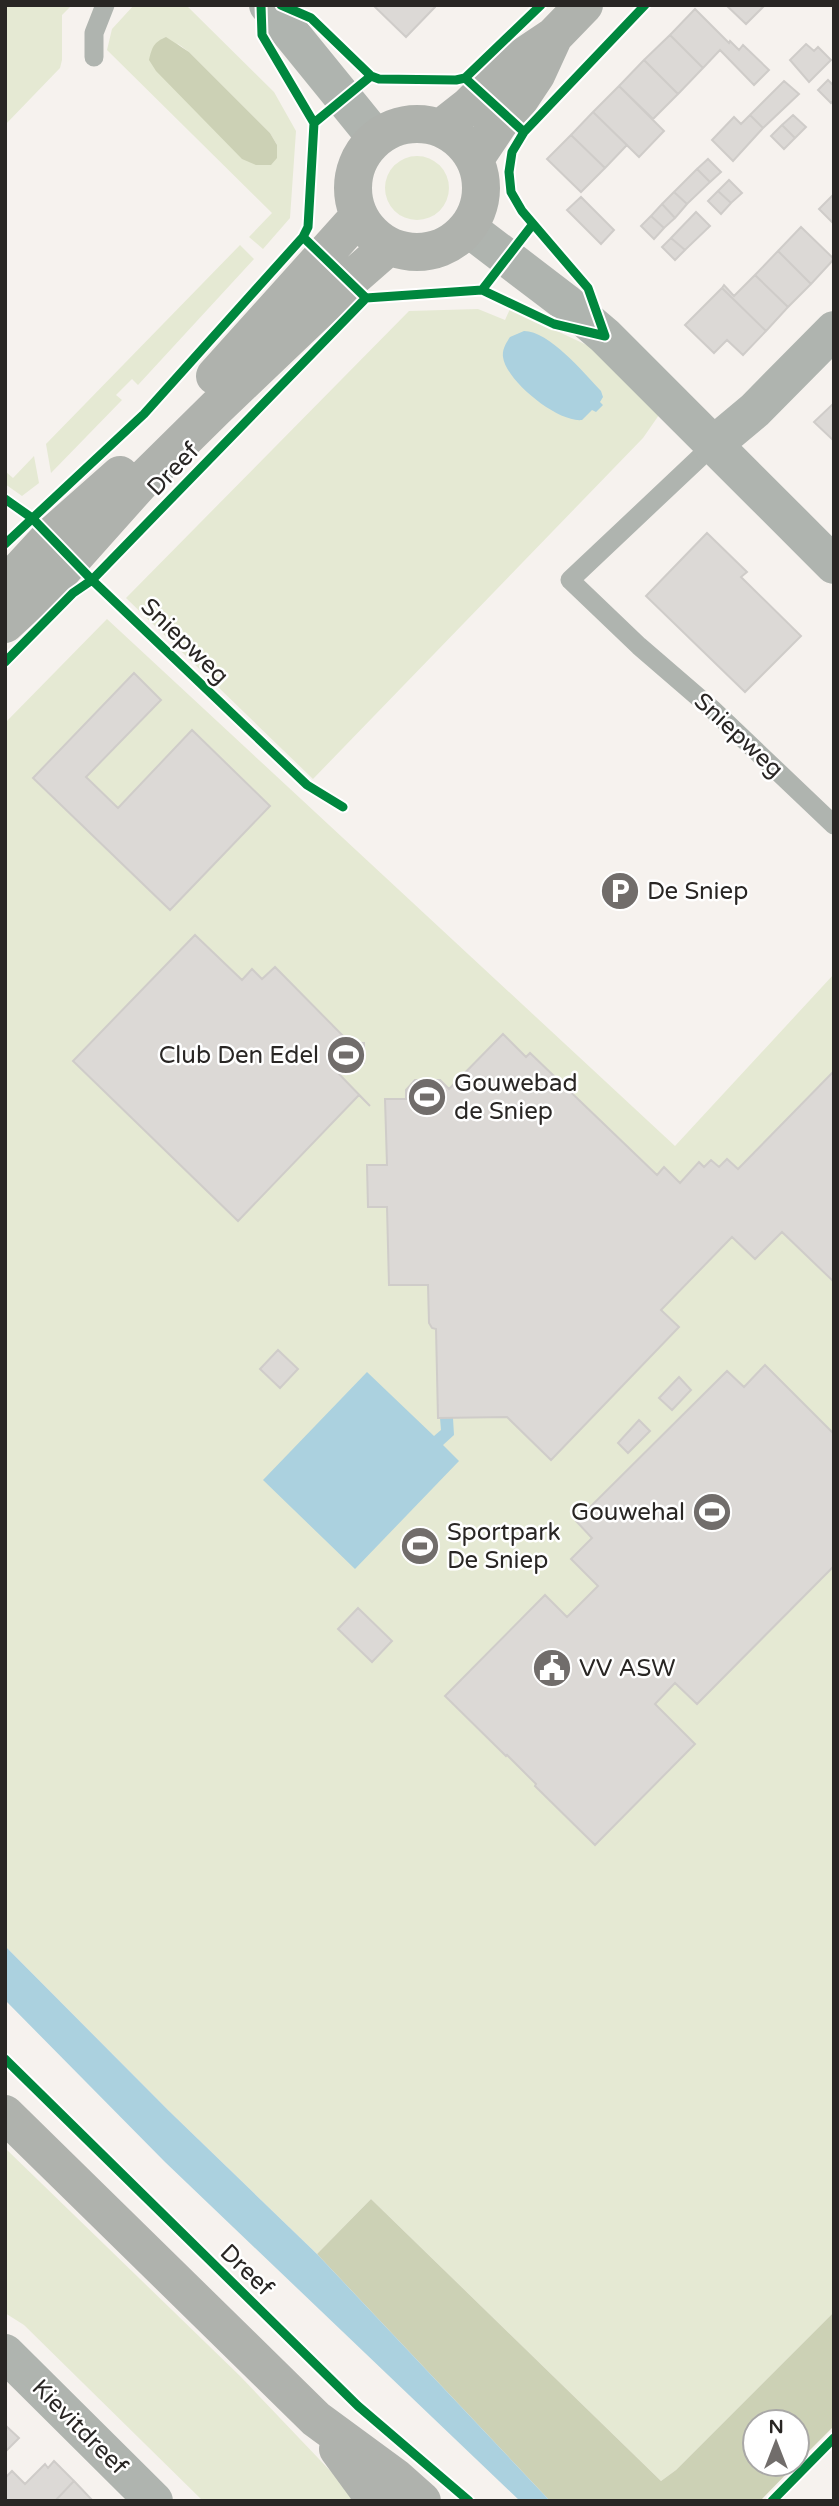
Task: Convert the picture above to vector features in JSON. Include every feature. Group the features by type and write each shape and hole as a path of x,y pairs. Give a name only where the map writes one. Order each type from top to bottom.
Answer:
{"main road":[{"path":"441,128 469,106 508,67 554,36 584,5"},
{"path":"475,159 499,122 520,99 536,75 554,36"},
{"path":"424,124 441,128 461,140 475,159 481,176 482,195 477,212 468,228 452,243 432,251 410,252 389,246 371,234 359,216 353,195 354,174 362,154 376,138 391,129 424,124"},
{"name":"Dreef","path":"5,586 50,537 120,475 166,429 359,216"},
{"name":"Dreef","path":"5,624 65,568 141,482 233,391 389,246"},
{"path":"5,2114 316,2419 395,2477 422,2501"},
{"path":"316,2419 376,2501"}],"street":[{"path":"268,5 376,138"},
{"path":"468,228 605,336 712,446 834,565"},
{"path":"712,446 755,410 834,330"},
{"name":"Kievitdreef","path":"5,2353 154,2501"}],"lane":[{"path":"94,57 94,33 105,5"},
{"name":"Sniepweg","path":"712,446 570,580 639,646 722,718 834,825"}],"green space":[{"path":"5,5 72,5 62,15 60,68 5,125"},
{"path":"134,5 186,5 274,92 296,131 290,218 263,249 249,237 272,213 107,50 112,29","holes":["177,43 270,133 277,145"]},
{"path":"166,37 189,52 270,133 277,145 277,158 271,165 256,165 242,159 156,71 149,60 151,52 156,43"},
{"path":"411,156 423,156 440,165 447,176 447,200 440,211 423,220 411,220 399,215 390,206 385,194 385,182 390,170 399,161"},
{"path":"240,245 254,259 138,385 132,379 116,395 122,400 51,473 46,444"},
{"path":"478,309 505,320 510,309 591,347 659,415 643,438 313,779 126,598 409,311"},
{"path":"34,456 39,483 22,496 5,484 5,471 13,478"},
{"name":"Sportpark De Sniep","path":"107,619 675,1146 834,974 834,2312 676,2470 661,2481 371,2199 317,2254 169,2111 5,1946 5,723"},
{"path":"5,2148 240,2376 359,2501 203,2501 24,2325 5,2313"},
{"path":"371,2199 661,2481 676,2470 834,2312 834,2426 811,2449 811,2408 741,2408 741,2478 782,2478 760,2501 550,2501 317,2254"}],"water":[{"path":"524,331 534,333 555,345 601,391 603,397 600,402 603,405 596,412 592,410 582,420 560,415 535,399 513,377 506,367 503,352 510,337"},
{"path":"367,1372 434,1436 441,1430 440,1418 453,1418 454,1435 443,1445 459,1461 355,1569 263,1480"},
{"path":"5,1946 169,2111 317,2254 550,2501 520,2501 165,2162 5,2000"}],"building":[{"path":"373,5 435,5 435,7 406,37"},
{"path":"726,5 765,5 746,24"},
{"path":"695,9 729,43 730,41 739,50 743,45 769,70 754,85 720,50 703,68 670,35"},
{"path":"670,35 703,68 678,94 644,60"},
{"path":"806,44 814,51 818,47 831,60 809,82 790,60"},
{"path":"644,60 678,94 653,119 619,86"},
{"path":"828,80 834,86 834,100 831,103 818,90"},
{"path":"784,81 799,94 763,128 750,115"},
{"path":"619,86 664,131 639,157 593,112"},
{"path":"593,112 627,145 605,168 571,135"},
{"path":"750,115 763,128 733,161 712,140 734,117 741,124"},
{"path":"793,115 806,127 795,138 782,125"},
{"path":"782,125 795,138 784,149 771,136"},
{"path":"571,135 605,168 581,192 547,159"},
{"path":"708,159 721,172 710,182 697,169"},
{"path":"697,169 710,182 687,204 674,192"},
{"path":"729,180 742,193 731,203 718,191"},
{"path":"718,191 731,203 721,214 708,201"},
{"path":"674,192 687,204 675,218 662,204"},
{"path":"834,194 834,224 819,209"},
{"path":"581,197 614,230 601,244 567,210"},
{"path":"662,204 675,218 664,228 651,216"},
{"path":"696,212 710,226 685,250 671,238"},
{"path":"651,216 664,228 654,239 641,226"},
{"path":"801,227 834,259 811,284 778,251"},
{"path":"671,238 685,250 675,260 662,247"},
{"path":"778,251 811,284 788,307 755,275"},
{"path":"755,275 788,307 766,331 722,288 724,285 734,296"},
{"path":"722,288 766,331 743,355 727,340 714,353 685,325"},
{"path":"834,403 834,441 814,422"},
{"path":"707,533 747,572 741,577 801,636 745,692 646,596"},
{"path":"134,673 161,700 86,777 118,808 192,730 270,806 170,910 33,778"},
{"path":"195,935 242,980 252,969 262,979 275,967 350,1043 364,1043 364,1063 351,1063 339,1074 370,1106 359,1095 238,1221 73,1061"},
{"path":"503,1034 526,1057 530,1053 657,1175 664,1167 680,1183 699,1162 704,1167 711,1160 719,1167 727,1159 738,1169 834,1071 834,1282 782,1232 755,1259 732,1237 661,1310 679,1327 551,1460 507,1417 438,1418 436,1329 429,1323 428,1285 389,1285 387,1207 368,1207 367,1165 387,1165 385,1099 406,1099 406,1090 415,1080 440,1080 449,1089"},
{"path":"278,1350 298,1369 280,1388 260,1369"},
{"path":"765,1365 834,1434 834,1566 697,1704 675,1683 655,1704 695,1744 595,1845 445,1696 545,1595 567,1617 598,1586 571,1559 592,1538 576,1521 727,1371 744,1387"},
{"path":"679,1377 691,1390 672,1410 659,1398"},
{"path":"639,1420 650,1431 628,1453 618,1443"},
{"path":"358,1608 392,1641 372,1662 338,1629"},
{"path":"5,2425 19,2438 5,2452"},
{"path":"54,2461 74,2481 55,2501 5,2501 5,2478 12,2471 25,2484 45,2464 48,2468"},
{"path":"74,2481 93,2501 55,2501"}],"cycle path":[{"path":"261,5 262,35 314,123"},
{"path":"281,5 311,18 371,76"},
{"path":"465,78 541,5"},
{"path":"524,132 645,5"},
{"path":"533,224 482,290 366,298 303,237 308,227 314,123 371,76 379,79 465,78 524,132 512,152 509,172 511,192 522,211 588,288 605,336"},
{"path":"5,544 144,414 303,237"},
{"path":"482,290 554,324 605,336"},
{"path":"5,662 73,593 92,580 366,298"},
{"path":"5,499 32,518 92,580 307,785 343,807"},
{"path":"5,2059 358,2406 469,2501"},
{"path":"772,2501 834,2438"}],"place":[{"name":"De Sniep","path":"620,891"},
{"name":"Club Den Edel","path":"346,1055"},
{"name":"Gouwebad de Sniep","path":"427,1097"},
{"name":"Gouwehal","path":"712,1512"},
{"name":"Sportpark De Sniep","path":"420,1546"},
{"name":"VV ASW","path":"552,1668"}]}
